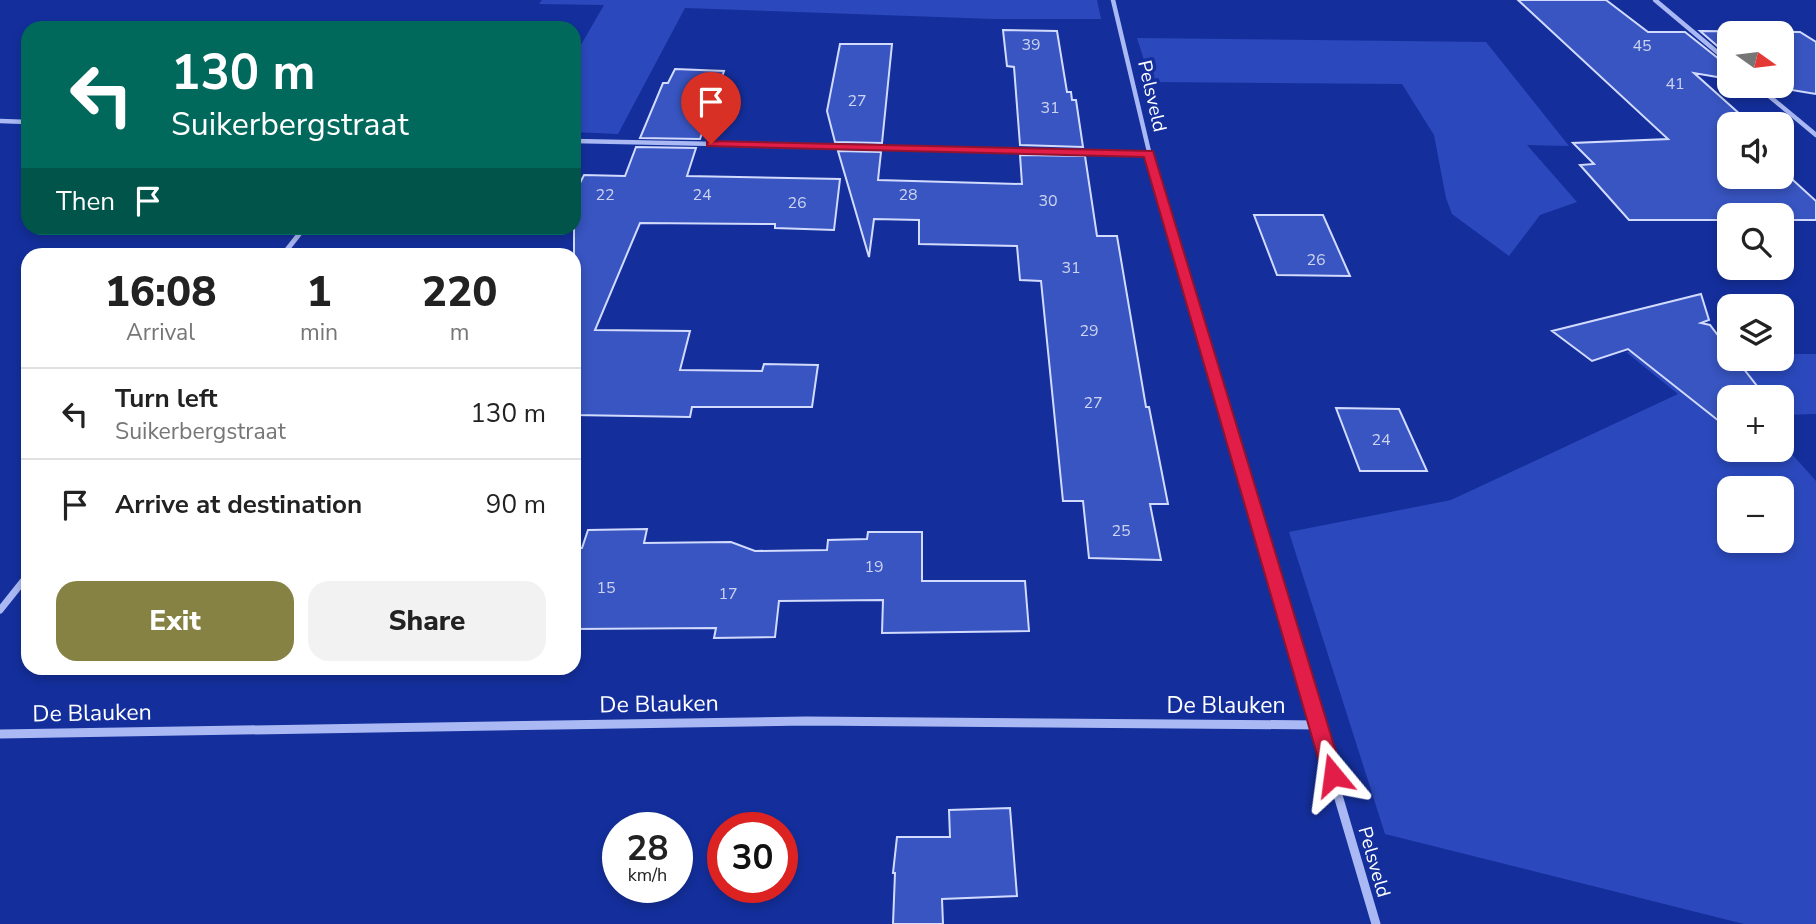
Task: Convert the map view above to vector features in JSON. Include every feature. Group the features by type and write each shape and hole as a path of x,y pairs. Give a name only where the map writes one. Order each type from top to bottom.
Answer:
{"street":[{"name":"Pelsveld","path":"1113,0 1149,153 1376,924"},
{"path":"1655,0 1717,52"},
{"path":"1771,98 1816,135"},
{"path":"0,121 21,122"},
{"path":"581,141 1149,153"},
{"path":"0,610 21,584"},
{"name":"De Blauken","path":"0,734 806,721 1319,725"}],"shaded area":[{"path":"542,0 1097,0 1101,19 994,19 685,8 618,134 581,132 581,45 604,5 539,4"},
{"path":"1137,38 1486,42 1569,146 1527,145 1577,202 1540,215 1509,256 1452,214 1446,198 1434,135 1402,84 1151,82"},
{"path":"1626,352 1717,353 1717,371 1794,371 1794,354 1816,354 1816,414 1794,415 1794,385 1717,385 1717,462 1794,462 1794,456 1816,481 1816,924 1744,924 1385,834 1289,532 1451,500 1678,394"}],"building":[{"path":"1518,0 1606,0 1648,32 1685,32 1717,57 1717,77 1694,73 1717,94 1717,98 1722,98 1738,112 1717,112 1717,189 1794,189 1794,181 1816,201 1816,220 1794,220 1794,203 1717,203 1717,220 1629,220 1580,165 1594,164 1573,143 1668,139"},
{"path":"1003,30 1057,31 1067,92 1071,92 1072,100 1076,100 1083,147 1020,145 1014,67 1007,66"},
{"path":"1700,31 1717,31 1717,46"},
{"path":"1794,32 1800,32 1816,42 1816,94 1794,90"},
{"path":"840,44 892,44 882,143 835,142 827,111"},
{"path":"675,69 724,71 700,139 640,138 663,83 668,83"},
{"path":"636,147 696,148 687,176 840,179 834,230 775,228 775,224 640,223 595,330 690,331 680,370 762,371 764,364 818,365 812,407 692,407 690,417 581,415 581,248 574,248 574,235 581,235 581,181 584,175 625,176"},
{"path":"838,151 881,152 878,180 1022,184 1020,155 1085,156 1097,236 1117,236 1146,407 1149,407 1168,504 1150,504 1161,560 1089,558 1083,501 1063,501 1041,281 1020,280 1017,246 919,244 919,220 874,219 869,257"},
{"path":"1254,215 1323,215 1350,276 1277,275"},
{"path":"1701,294 1709,320 1701,323 1710,325 1717,334 1717,371 1745,371 1756,385 1717,385 1717,419 1628,349 1592,361 1552,331"},
{"path":"1336,408 1399,409 1427,471 1360,471"},
{"path":"647,529 644,543 731,542 755,551 827,550 828,540 867,539 868,532 922,532 922,581 1025,581 1029,631 882,633 883,600 779,601 775,637 714,638 716,628 581,629 581,548 588,530"},
{"path":"1010,808 1017,896 942,899 943,924 893,924 893,873 897,837 950,837 949,810"}],"route":[{"path":"711,144 1149,153 1333,775"}]}
